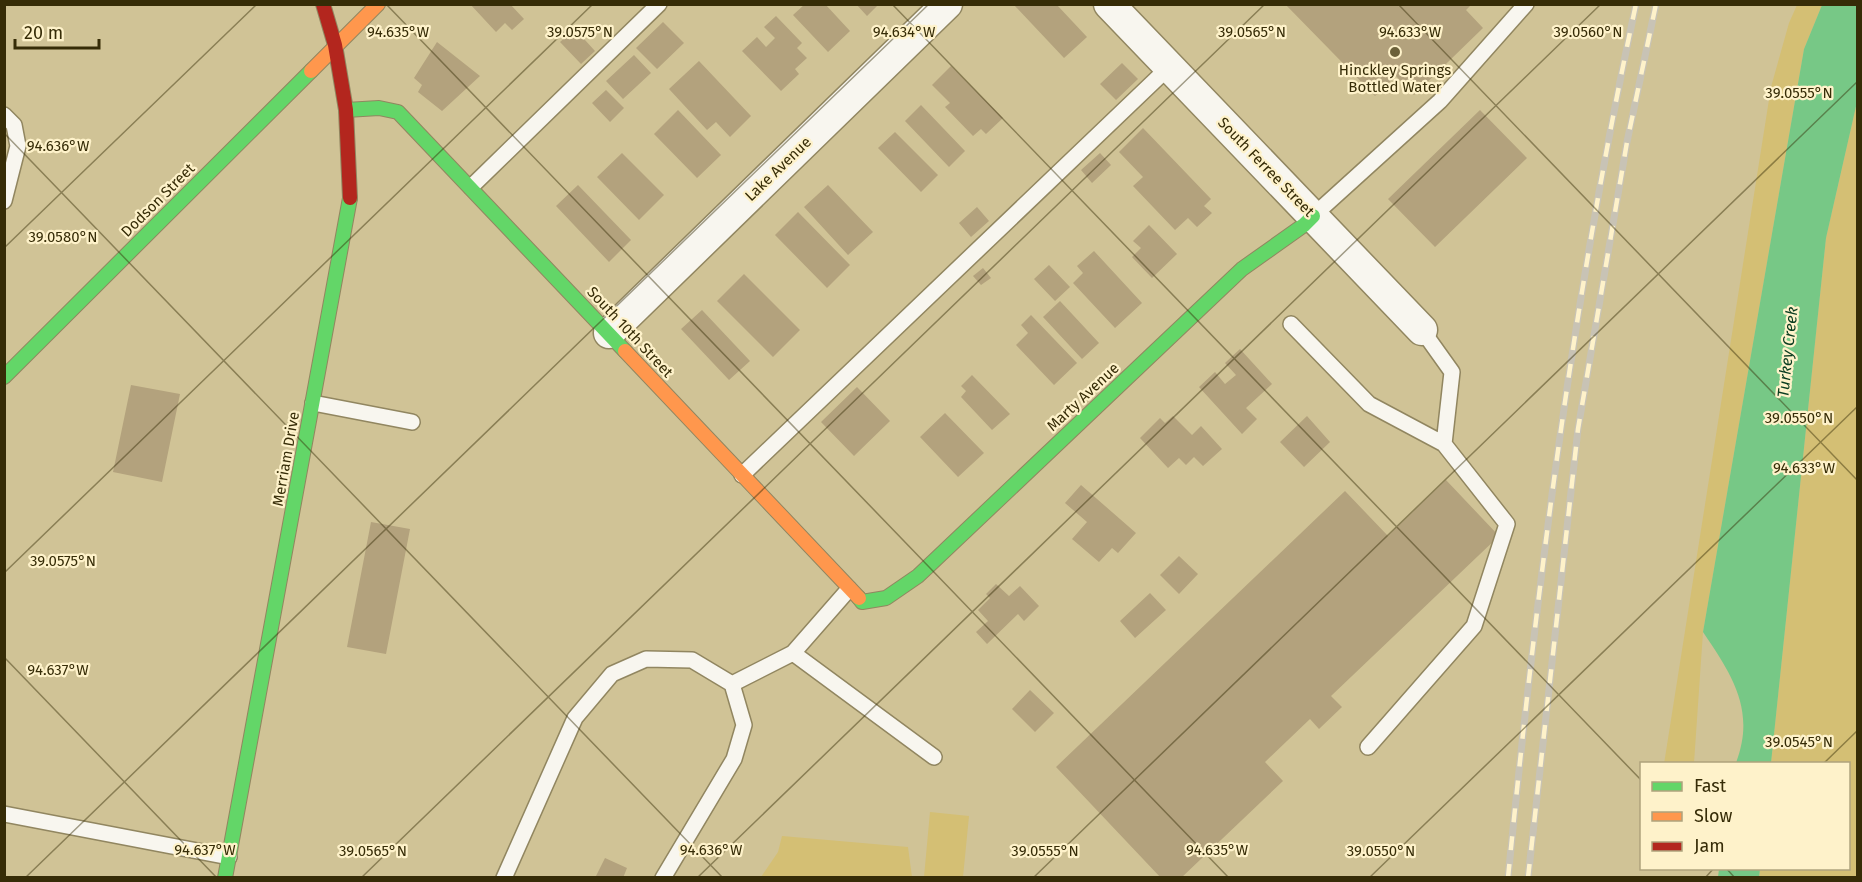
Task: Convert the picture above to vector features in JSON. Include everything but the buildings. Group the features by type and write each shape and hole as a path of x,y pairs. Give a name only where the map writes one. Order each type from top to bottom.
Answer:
{"street":[{"name":"Merriam Drive","path":"225,878 350,200 346,110 335,45 323,4"},
{"name":"Dodson Street","path":"4,377 378,4"},
{"name":"Lake Avenue","path":"609,333 947,4"},
{"name":"South Ferree Street","path":"1109,4 1422,330"},
{"name":"South 10th Street","path":"346,110 379,108 398,112 849,589 862,602 878,603"},
{"name":"Marty Avenue","path":"878,603 896,594 918,576 1242,269 1304,225 1313,216"}],"lane":[{"path":"471,188 659,4"},
{"path":"1313,216 1440,101 1526,4"},
{"path":"742,475 1169,67"},
{"path":"4,115 14,125 18,146 4,201"},
{"path":"1291,324 1369,404 1444,444 1507,524 1474,626 1368,747"},
{"path":"1422,330 1452,372 1444,444"},
{"path":"313,404 412,422"},
{"path":"732,684 793,653 849,589"},
{"path":"793,653 934,757"},
{"path":"504,878 575,718 612,674 646,659 692,660 732,684 744,724 734,759 663,878"},
{"path":"4,814 229,857"}],"shaded area":[{"path":"1797,5 1822,5 1804,49 1703,632 1694,762 1664,762 1771,87 1789,23"},
{"path":"1857,102 1857,877 1759,878 1760,870 1850,870 1850,762 1771,762 1826,238"},
{"path":"930,812 969,816 963,877 924,877"},
{"path":"782,836 908,847 912,877 761,877 778,852"}],"water":[{"name":"Turkey Creek","path":"1822,5 1857,5 1857,102 1826,238 1771,762 1736,762 1742,744 1743,726 1738,694 1723,663 1703,632 1804,49"},
{"path":"1719,870 1760,870 1759,877 1718,877"}],"railway":[{"path":"1508,878 1532,658 1560,439 1594,221 1636,4"},
{"path":"1528,878 1578,429 1627,142 1656,4"}],"traffic: fast":[{"path":"4,377 311,71"},
{"path":"346,110 379,108 398,112 625,351"},
{"path":"225,878 350,198"},
{"path":"859,598 862,602 886,598 918,576 1242,269 1304,225 1313,216"}],"traffic: slow":[{"path":"311,71 378,4"},
{"path":"625,351 859,598"}],"traffic: jam":[{"path":"323,4 335,45 346,110 350,198"}],"place":[{"name":"Hinckley Springs Bottled Water","path":"1395,52"}]}
